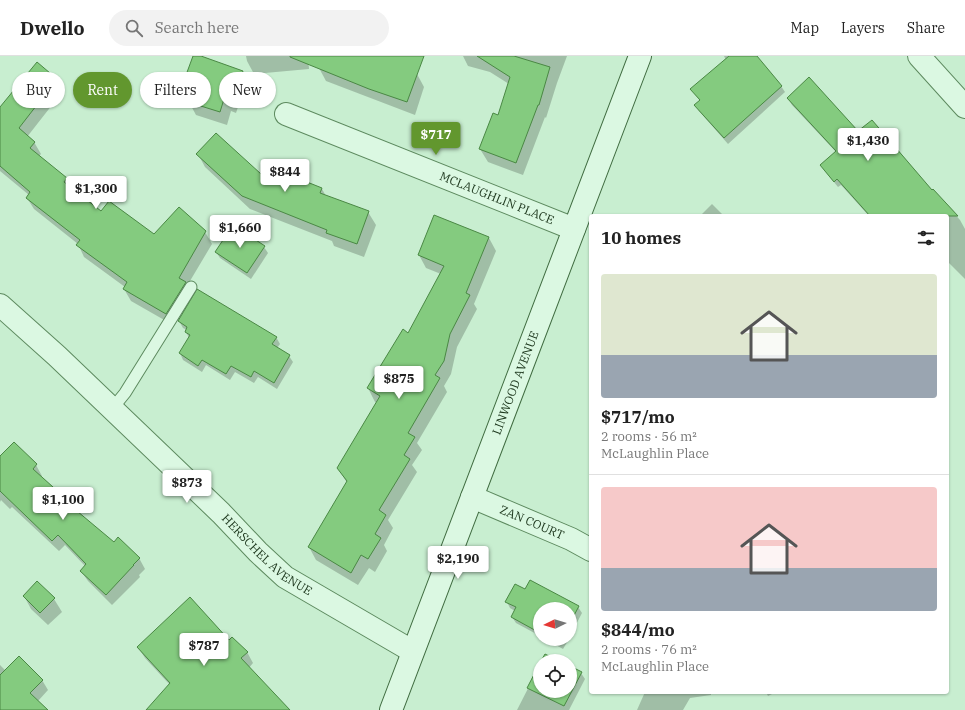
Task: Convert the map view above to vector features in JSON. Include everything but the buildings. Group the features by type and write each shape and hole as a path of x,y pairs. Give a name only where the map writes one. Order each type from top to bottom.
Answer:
{"street":[{"name":"LINWOOD AVENUE","path":"390,710 640,56"},
{"path":"919,56 965,106"},
{"name":"MCLAUGHLIN PLACE","path":"286,114 574,229"},
{"name":"HERSCHEL AVENUE","path":"0,305 57,356 221,513 258,552 285,577 412,650"},
{"name":"ZAN COURT","path":"472,497 571,539 589,549"}],"lane":[{"path":"112,409 125,393 192,287"}]}
